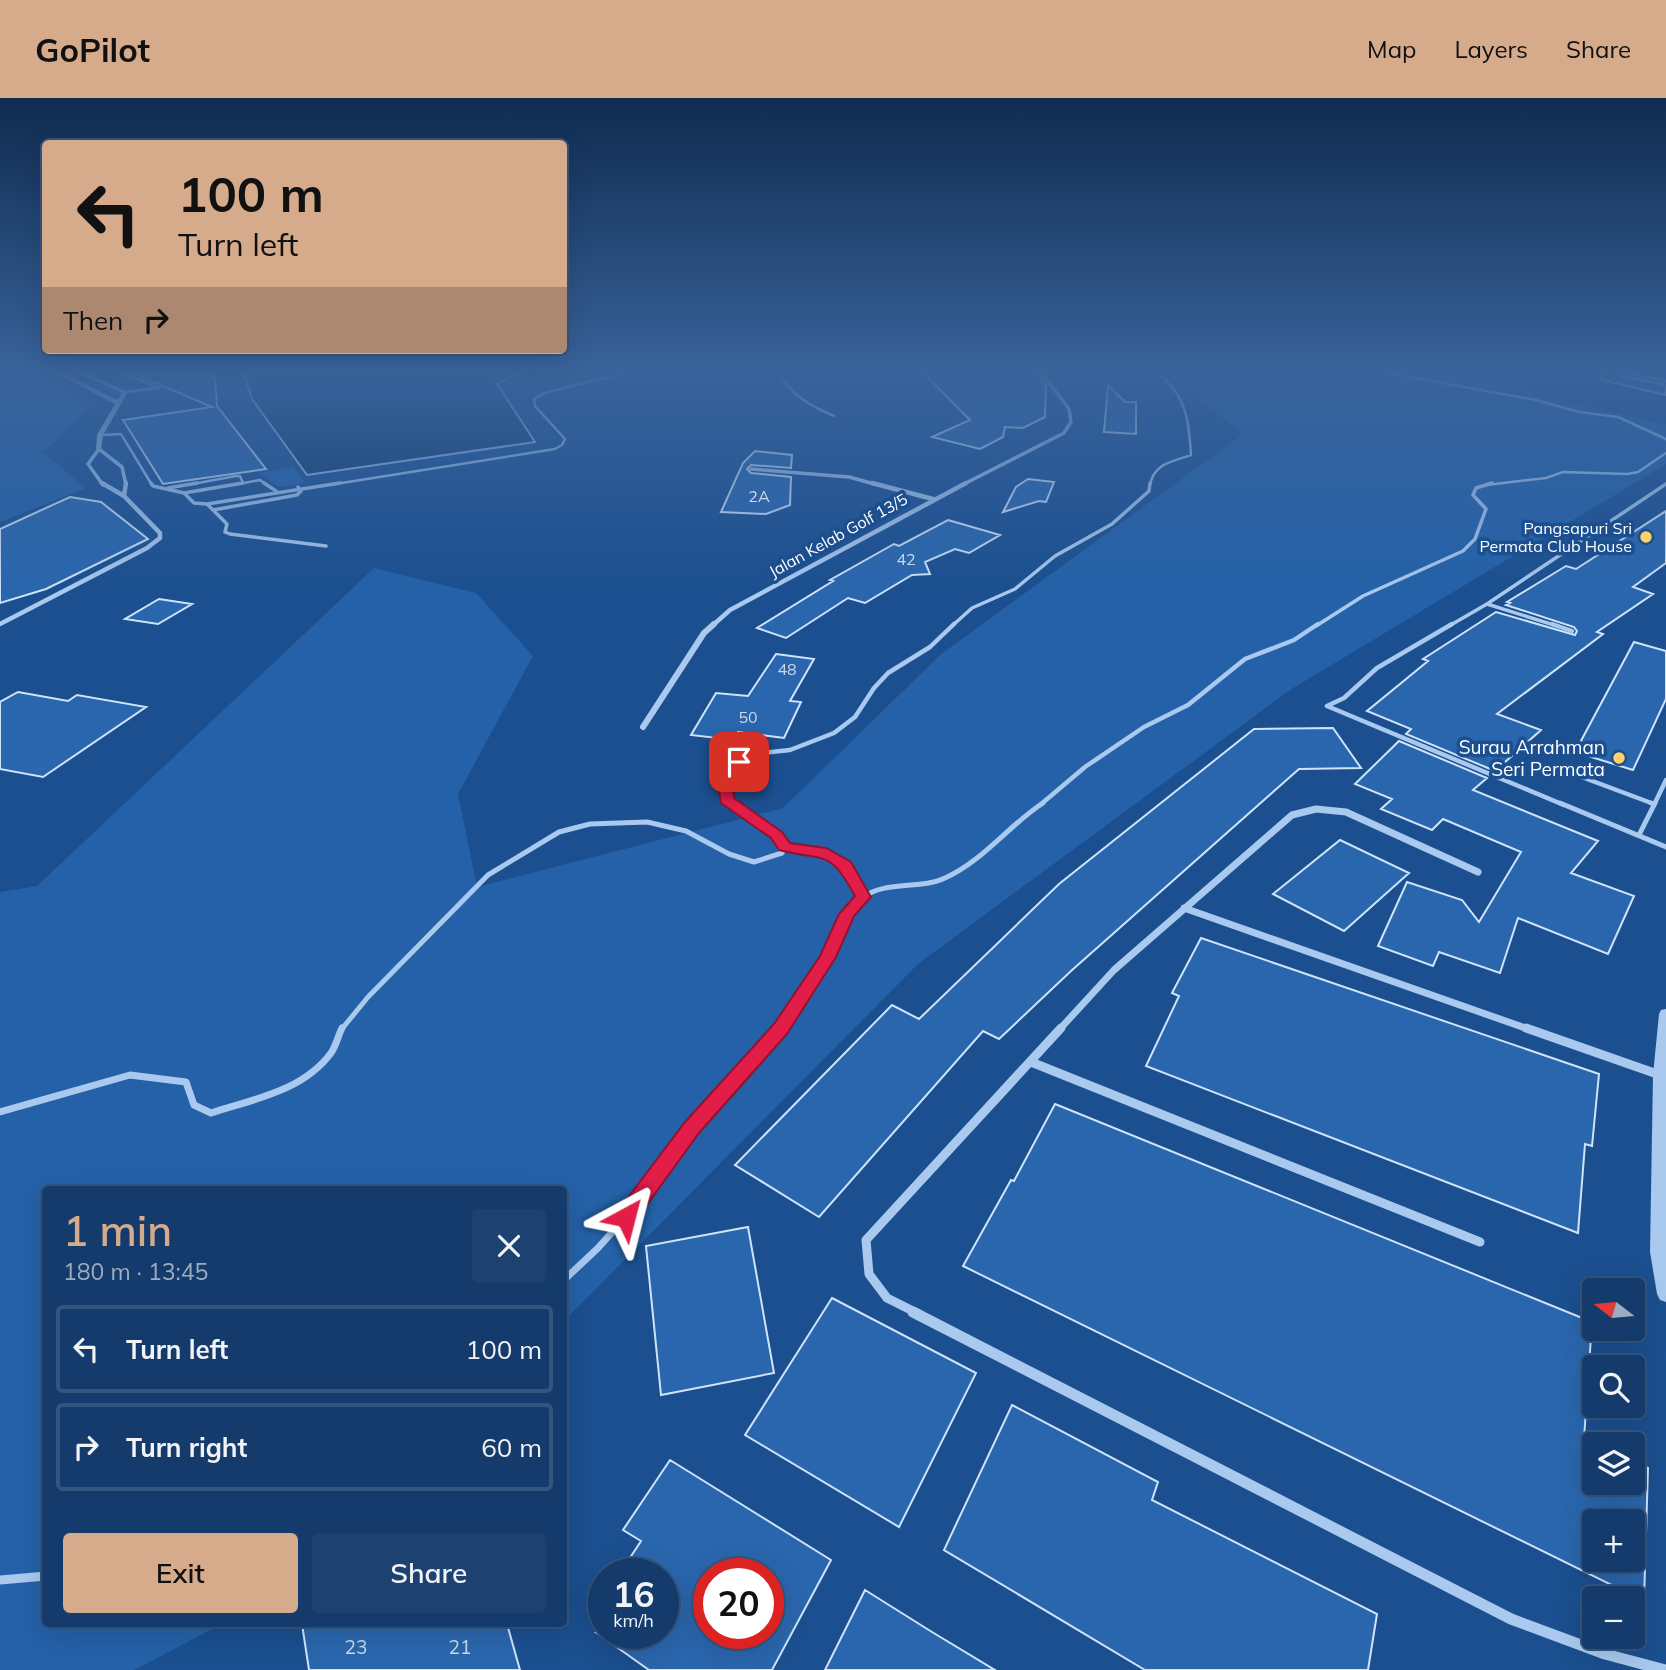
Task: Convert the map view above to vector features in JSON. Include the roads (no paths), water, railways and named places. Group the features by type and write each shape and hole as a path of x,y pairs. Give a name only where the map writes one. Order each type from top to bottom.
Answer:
{"street":[{"path":"0,624 147,548 160,538 160,533 124,496 105,487 88,464 99,445"},
{"name":"Jalan Kelab Golf 13/5","path":"643,727 704,633 730,610 934,499 1040,445"},
{"path":"99,449 117,458 128,481 124,496"},
{"path":"751,469 849,477 934,499"},
{"path":"1478,872 1346,812 1316,809 1292,816 1114,970 866,1240 869,1274 887,1298 1511,1619 1593,1650 1665,1670"},
{"path":"1184,908 1660,1074"},
{"path":"1666,1014 1660,1074 1659,1252 1666,1294"},
{"path":"1031,1062 1480,1242"}],"lane":[{"path":"128,445 153,486 184,493 262,481 276,491"},
{"path":"184,493 192,502 207,504 298,487 555,449 561,445"},
{"path":"863,897 846,865 821,851 785,847 776,835 726,800 724,779 739,762 754,754 790,750 834,733 855,717 874,688 888,673 930,647 972,608 1015,589 1055,556 1112,524 1149,491 1152,473 1157,468 1191,455 1190,445"},
{"path":"567,1277 598,1248 639,1202 692,1128 780,1029 828,957 847,914 863,897 887,888 944,879 988,850 1026,814 1052,797 1085,767 1144,727 1188,705 1245,659 1294,640 1363,596 1463,551 1475,539 1486,509 1473,495 1476,488 1491,483 1546,478 1563,472 1628,474 1638,472 1666,453"},
{"path":"163,489 236,475 240,476 243,483"},
{"path":"1666,484 1487,604 1377,668 1345,698 1327,706 1666,847"},
{"path":"213,510 296,495 302,491 298,487"},
{"path":"207,504 226,524 225,532 230,534 326,546"},
{"path":"1487,604 1572,631"},
{"path":"1563,770 1654,804"},
{"path":"1639,835 1666,780"},
{"path":"0,1112 130,1075 186,1082 194,1105 211,1113 292,1087 314,1072 333,1051 341,1029 368,997 488,875 559,832 590,824 647,822 686,831 729,854 754,862 782,853 785,847"},
{"path":"0,1580 42,1576"}],"place":[{"name":"Pangsapuri Sri Permata Club House","path":"1646,537"},
{"name":"Surau Arrahman Seri Permata","path":"1619,758"}]}
